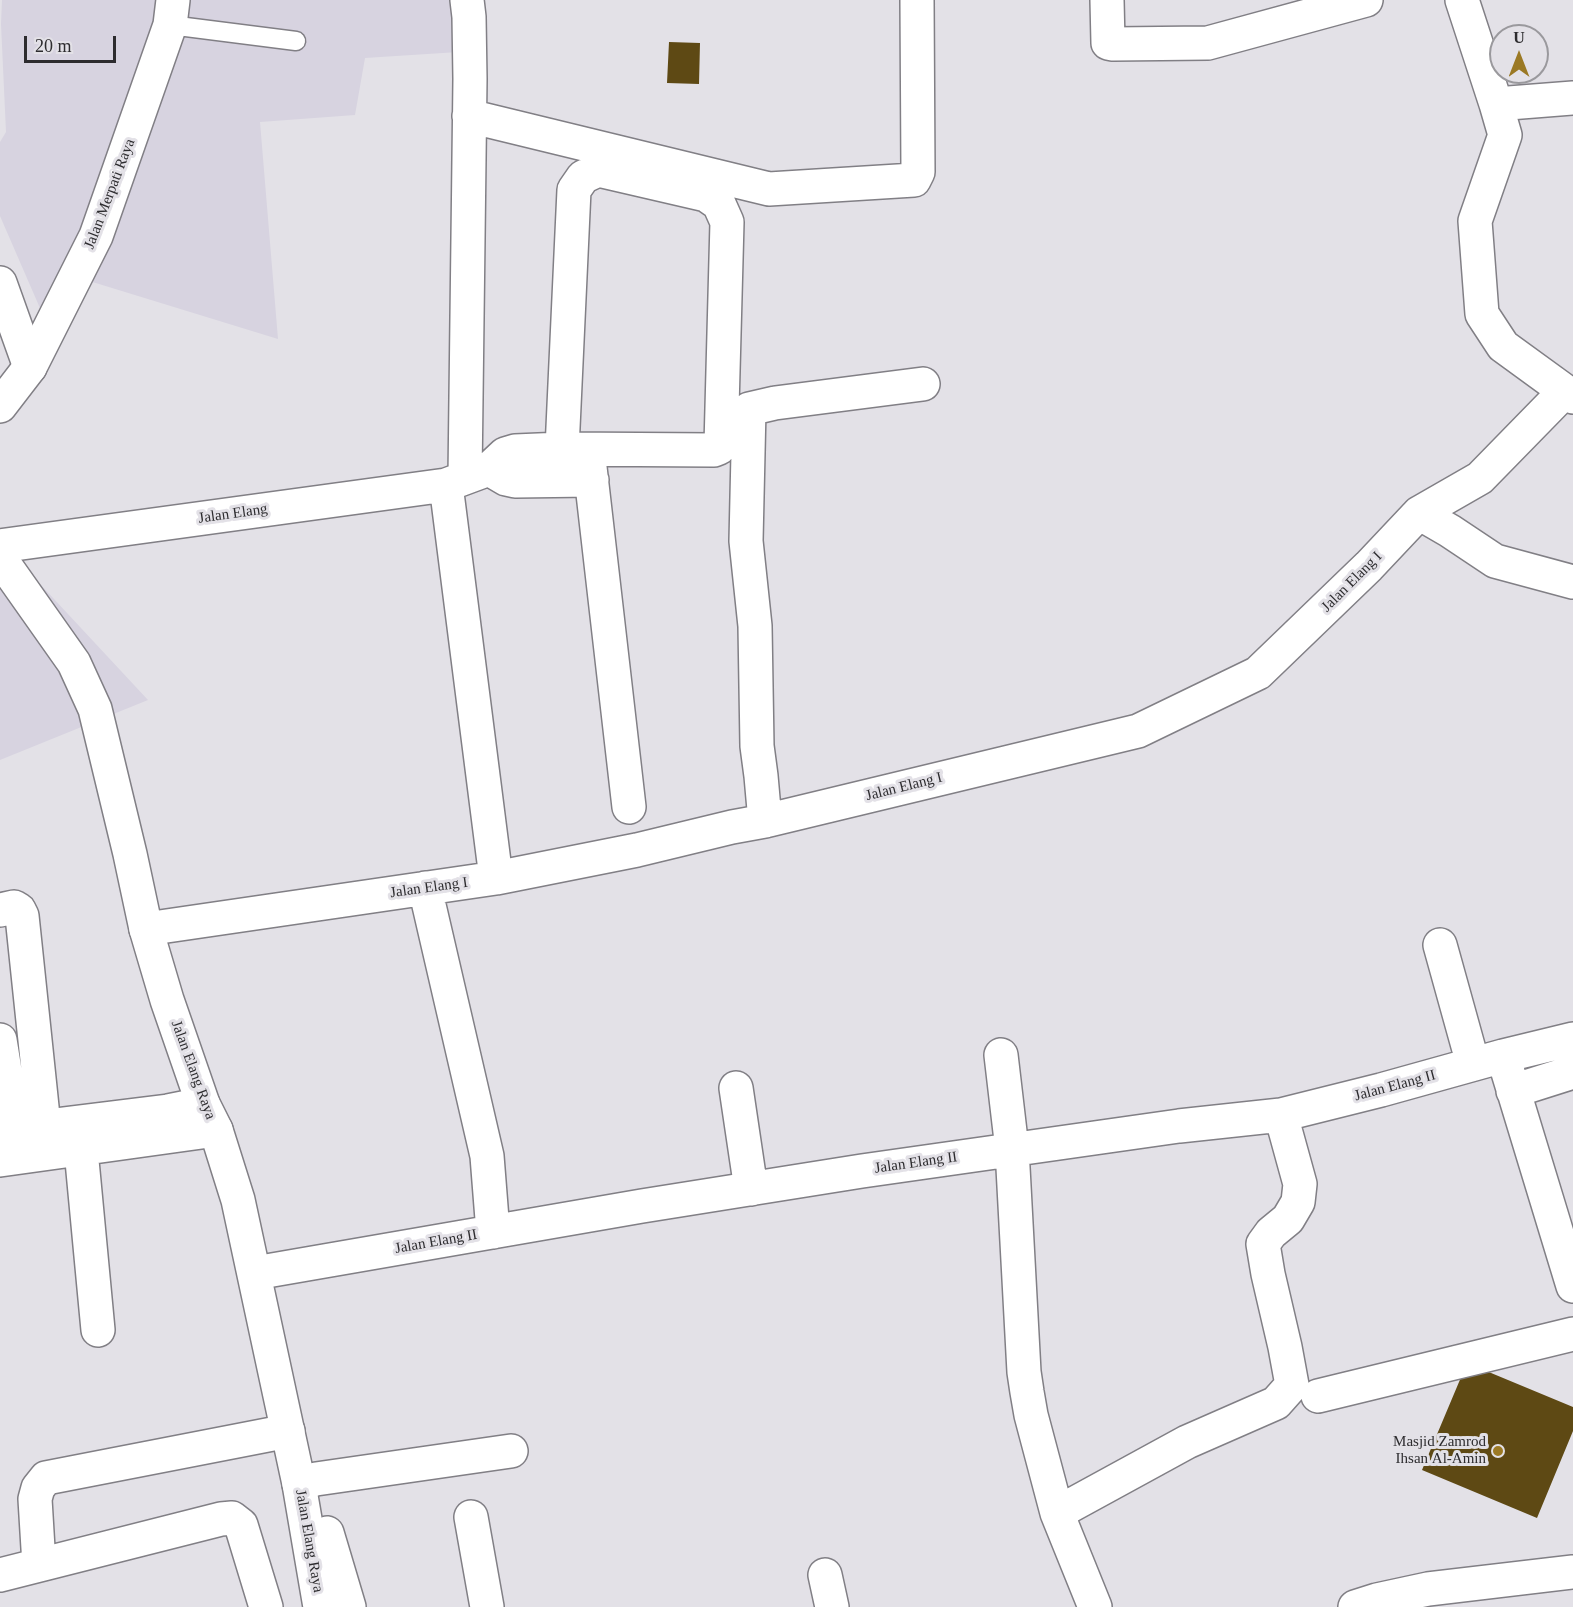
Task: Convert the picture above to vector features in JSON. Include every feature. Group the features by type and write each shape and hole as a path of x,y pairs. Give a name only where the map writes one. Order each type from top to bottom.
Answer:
{"street":[{"path":"466,0 469,17 470,69 467,477 496,878"},
{"path":"469,116 769,189 914,180 918,172 917,0"},
{"path":"1107,0 1108,43 1113,44 1208,43 1366,0"},
{"path":"1462,0 1505,135 1475,221 1482,314 1503,346 1569,394"},
{"name":"Jalan Merpati Raya","path":"0,406 30,368 96,236 172,13"},
{"path":"1496,104 1573,98"},
{"path":"467,477 505,454 515,451 581,460 719,448 721,445 727,222 719,204 706,195 598,170 583,177 574,190 581,460 629,807"},
{"path":"0,283 30,368"},
{"path":"765,821 757,746 755,626 746,541 749,409 775,403 923,384"},
{"name":"Jalan Elang I","path":"147,929 496,878 637,850 1138,731 1258,673 1369,566 1419,513 1480,478 1569,394"},
{"path":"467,477 515,481 581,460"},
{"name":"Jalan Elang","path":"0,546 467,477"},
{"path":"1419,513 1495,561 1573,582"},
{"name":"Jalan Elang Raya","path":"0,558 74,663 95,709 147,929 167,1000 238,1200 299,1484 320,1607"},
{"path":"425,888 487,1156 493,1232"},
{"path":"0,910 18,909 22,916 16,1141"},
{"path":"1440,945 1488,1060 1513,1091 1573,1286"},
{"name":"Jalan Elang II","path":"255,1273 751,1189 1011,1140 1179,1126 1281,1114 1573,1039"},
{"path":"0,1040 16,1141"},
{"path":"1001,1055 1011,1140 1026,1392 1058,1513 1095,1607"},
{"path":"1513,1091 1573,1072"},
{"path":"736,1088 751,1189"},
{"path":"16,1141 79,1136 168,1111 209,1117"},
{"path":"1058,1513 1187,1442 1276,1403 1292,1384 1263,1244 1271,1233 1288,1219 1298,1202 1300,1184 1281,1114"},
{"path":"1011,1140 1114,1117"},
{"path":"79,1136 98,1330"},
{"path":"1318,1396 1573,1334"},
{"path":"39,1565 35,1499 38,1488 46,1478 288,1431"},
{"path":"299,1484 316,1479 511,1451"},
{"path":"471,1517 487,1607"},
{"path":"0,1575 232,1518 242,1525 266,1607"},
{"path":"327,1533 349,1607"},
{"path":"1355,1607 1428,1588 1573,1572"},
{"path":"825,1575 832,1607"},
{"path":"1459,1607 1459,1604 1495,1605 1573,1591"}],"lane":[{"path":"172,13 296,41"}],"shaded area":[{"path":"2,0 479,0 474,51 365,58 355,115 260,122 278,339 86,280 46,322 0,216 0,142 6,132"},
{"path":"0,541 148,700 0,760"}],"building":[{"path":"669,42 700,43 699,84 667,83"},
{"name":"Masjid Zamrod Ihsan Al-Amin","path":"1467,1363 1573,1407 1573,1431 1537,1518 1422,1470"}],"place":[{"name":"Masjid Zamrod Ihsan Al-Amin","path":"1498,1451"}]}
